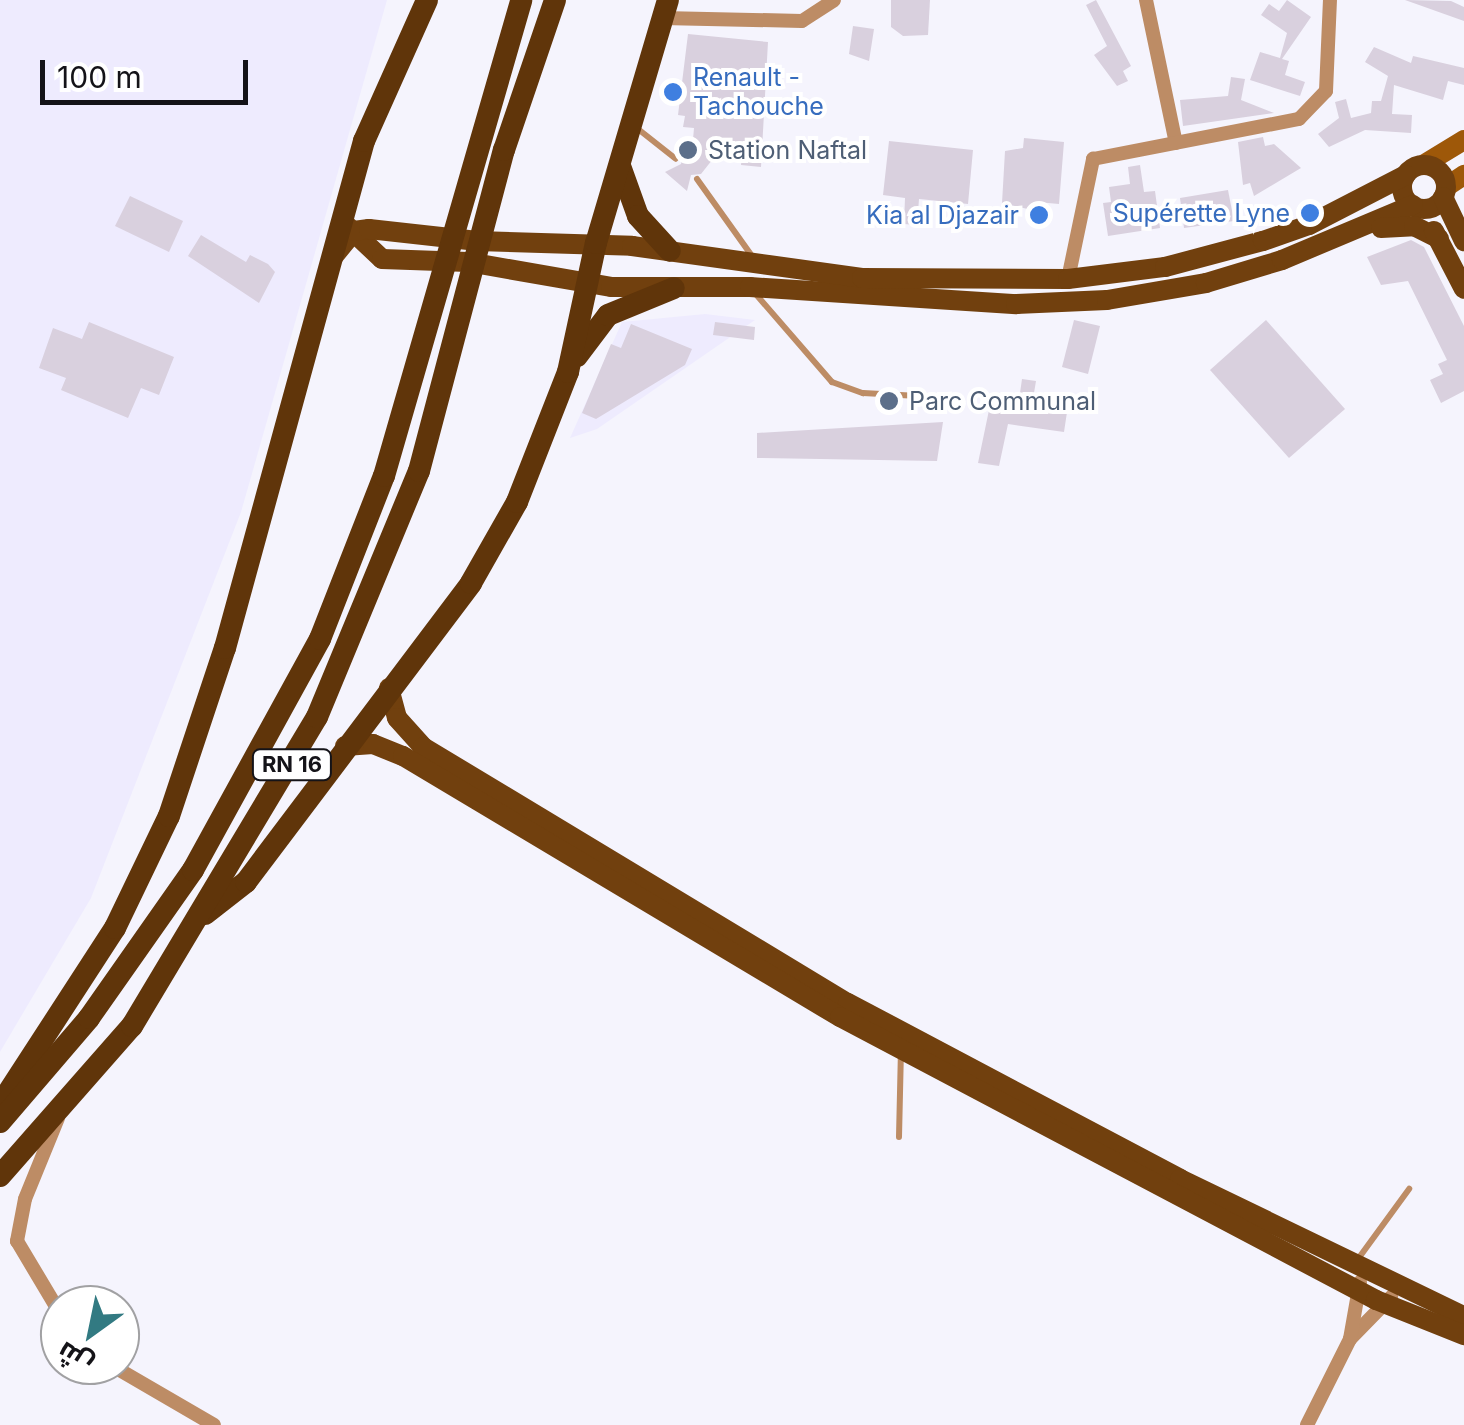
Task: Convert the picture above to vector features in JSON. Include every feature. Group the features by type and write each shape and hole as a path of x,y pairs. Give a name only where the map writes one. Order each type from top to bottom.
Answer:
{"highway":[{"path":"0,1105 115,928 169,816 225,648 331,259 346,226 378,104 427,0"},
{"name":"RN 16","path":"0,1122 140,948 274,733 363,534 521,0"},
{"name":"RN 16","path":"0,1176 61,1112 132,1026 293,764 365,610 419,471 491,202 555,0"},
{"path":"568,372 596,243 665,9"},
{"path":"620,166 638,216 670,250"},
{"path":"202,916 237,894 494,546 568,372 601,320 674,288"}],"main road":[{"path":"346,226 490,242 596,243 670,250 757,266 862,278 1068,280 1165,267 1263,241 1414,170 1464,140"},
{"path":"1414,170 1436,169 1464,241"},
{"path":"1414,170 1402,188 1438,239 1464,289"},
{"path":"346,226 382,259 448,260 586,282 674,288 750,287 1016,304 1107,300 1238,274 1416,207 1464,176"},
{"path":"1350,234 1406,224 1438,239"},
{"path":"389,688 397,718 423,747 904,1043 1464,1316"},
{"path":"345,746 373,744 404,756 904,1043 1356,1290 1464,1336"}],"street":[{"path":"665,9 802,20 834,0"},
{"path":"1146,0 1176,143"},
{"path":"1068,280 1088,164 1300,119 1326,92 1331,66 1330,0"},
{"path":"44,1285 17,1240 25,1199 61,1112"},
{"path":"1307,1425 1350,1339 1361,1268"},
{"path":"1350,1339 1387,1304 1397,1284"},
{"path":"140,1382 214,1425"}],"lane":[{"path":"633,125 676,159"},
{"path":"697,179 757,266"},
{"path":"750,287 832,382 862,393 956,398"},
{"path":"898,1136 904,1043"},
{"path":"1361,1268 1408,1188"}],"shaded area":[{"path":"0,0 387,0 241,512 91,898 0,1052"},
{"path":"705,314 755,320 597,429 570,438 622,322"}],"building":[{"path":"891,0 930,0 928,35 903,36 891,27"},
{"path":"1096,0 1131,66 1123,71 1128,81 1117,86 1094,55 1107,46 1086,5"},
{"path":"1287,0 1311,17 1282,59 1289,61 1285,75 1305,82 1300,96 1250,80 1260,52 1280,58 1287,33 1261,15 1269,4 1279,11"},
{"path":"1405,0 1451,1 1464,7 1464,21"},
{"path":"853,26 874,29 869,61 849,54"},
{"path":"688,34 768,42 761,167 741,165 742,153 720,150 701,174 691,175 687,191 665,172 681,164 684,149 692,151 694,128 683,127 685,116 678,115"},
{"path":"1374,47 1411,63 1413,56 1464,68 1464,85 1448,81 1443,100 1394,85 1392,114 1412,115 1411,133 1365,130 1329,147 1318,134 1339,118 1335,102 1346,99 1351,118 1371,113 1372,101 1381,101 1388,76 1365,62"},
{"path":"1231,77 1245,79 1241,100 1274,113 1183,126 1180,100 1228,96"},
{"path":"1263,137 1265,146 1274,144 1301,168 1254,196 1250,183 1243,185 1238,142"},
{"path":"1024,138 1064,142 1059,204 1037,202 1036,211 1002,203 1005,151 1023,148"},
{"path":"889,141 973,150 968,204 919,199 917,225 904,224 905,198 883,195"},
{"path":"1140,165 1144,192 1155,191 1160,228 1108,236 1103,203 1111,202 1109,187 1130,184 1128,167"},
{"path":"1228,190 1234,221 1184,228 1180,198"},
{"path":"130,196 183,221 169,252 115,226"},
{"path":"201,235 246,262 250,255 268,264 275,272 259,303 188,256"},
{"path":"1411,240 1424,247 1464,326 1464,391 1441,403 1430,380 1443,374 1438,364 1447,360 1408,281 1381,285 1367,257"},
{"path":"1074,320 1100,326 1088,374 1062,367"},
{"path":"1266,320 1345,409 1289,458 1210,370"},
{"path":"89,322 174,357 159,395 141,388 128,418 61,390 66,378 39,368 53,328 82,339"},
{"path":"715,322 755,327 754,340 713,335"},
{"path":"631,324 692,349 685,365 596,419 582,413 611,344 621,348"},
{"path":"1022,379 1036,381 1034,393 1069,399 1064,432 1008,424 999,466 978,463 989,410 1017,414"},
{"path":"943,422 937,461 757,458 757,433"}],"place":[{"name":"Renault - Tachouche","path":"673,92"},
{"name":"Station Naftal","path":"688,150"},
{"name":"Supérette Lyne","path":"1310,213"},
{"name":"Kia al Djazair","path":"1039,215"},
{"name":"Parc Communal","path":"889,401"}]}
